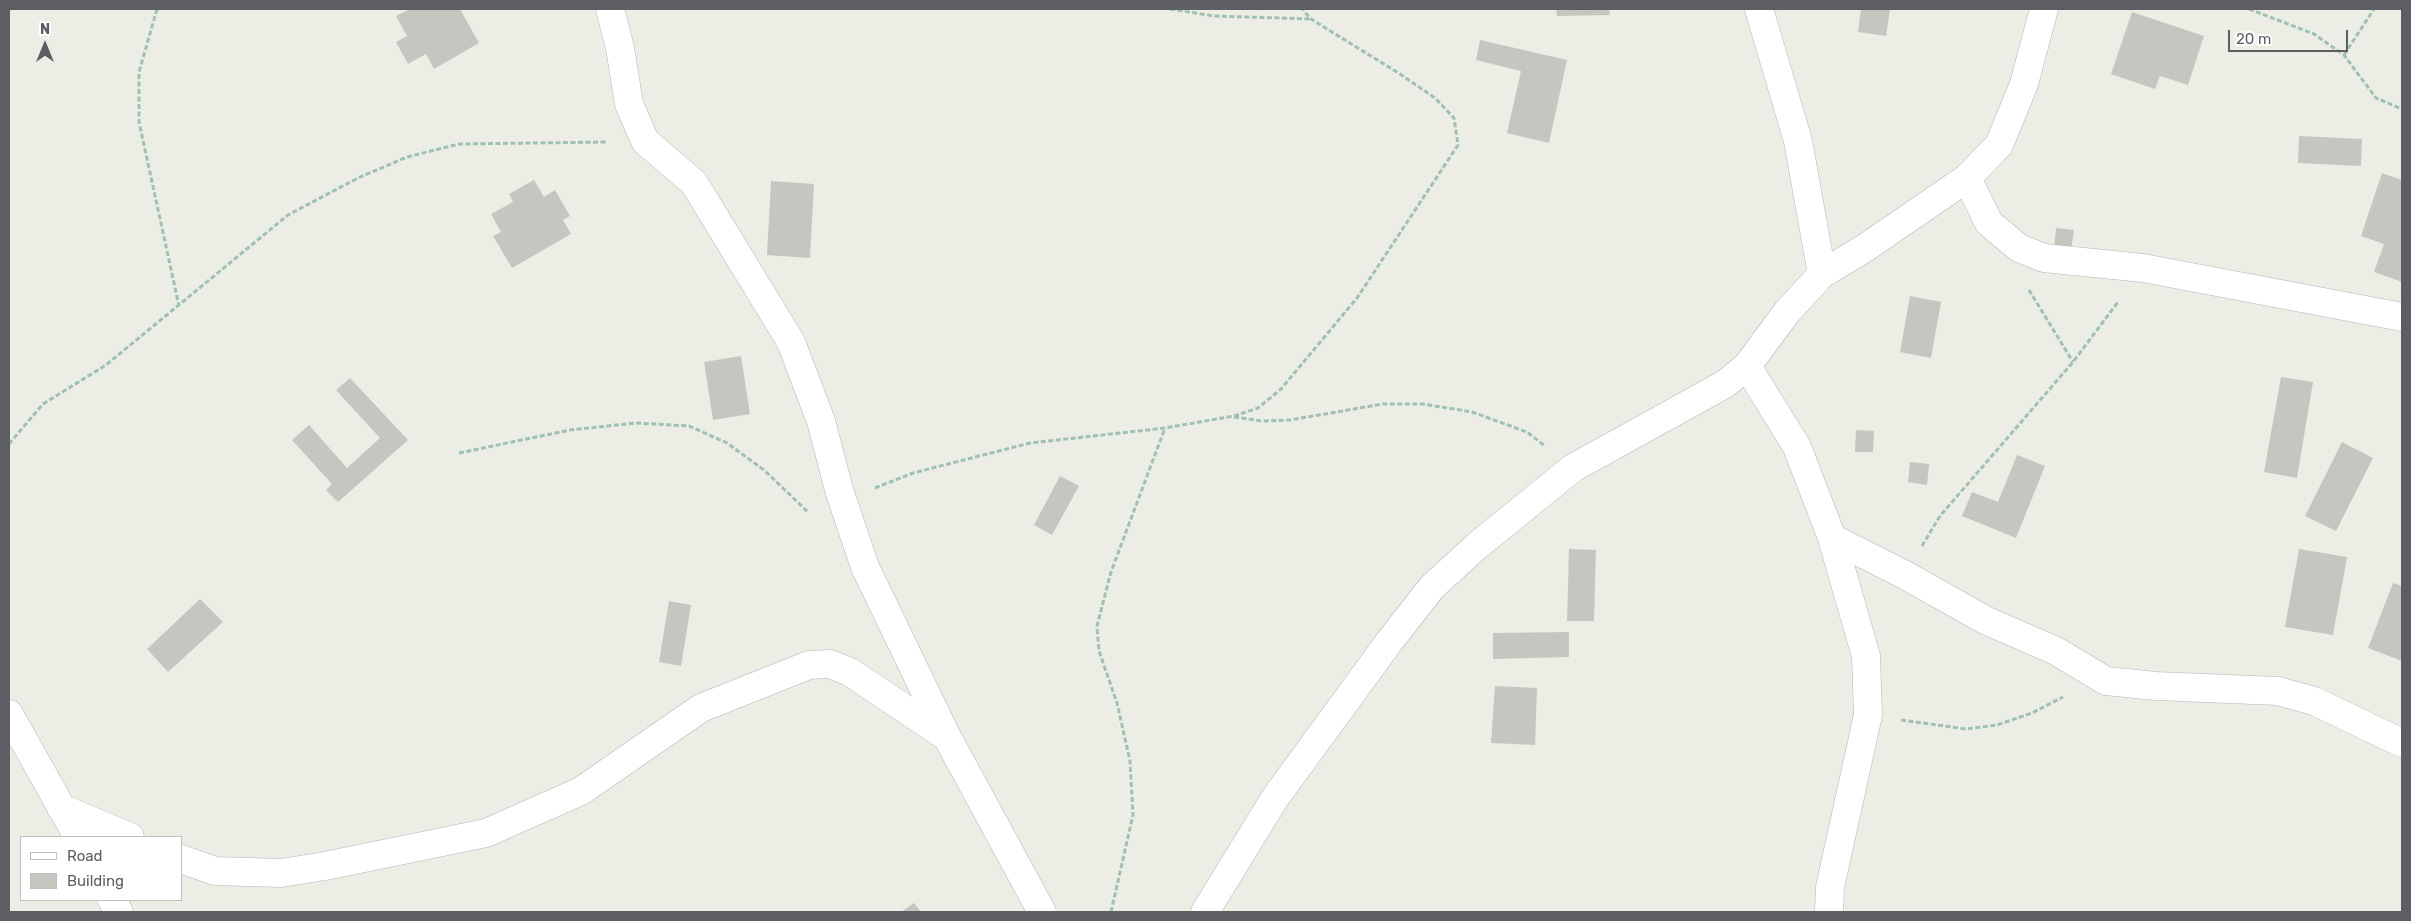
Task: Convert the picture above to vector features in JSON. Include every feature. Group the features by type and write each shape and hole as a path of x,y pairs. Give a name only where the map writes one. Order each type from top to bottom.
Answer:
{"street":[{"path":"610,9 620,48 629,104 644,141 694,183 791,342 821,421 839,490 844,500 864,567 947,737 1042,912"},
{"path":"1205,912 1275,798 1389,642 1432,587 1478,545 1573,468 1725,384 1747,366 1787,312 1822,274 1865,248 1967,178 1999,145 2024,84 2044,9"},
{"path":"1761,10 1798,141 1822,274"},
{"path":"1967,178 1989,223 2020,248 2044,258 2142,268 2402,317"},
{"path":"1747,366 1798,447 1832,538 1866,656 1868,715 1830,887 1829,912"},
{"path":"1832,538 1905,574 1985,620 2056,650 2106,681 2156,686 2278,690 2314,701 2402,743"},
{"path":"182,859 214,871 281,872 325,866 486,832 581,791 701,708 809,665 830,664 850,672 947,737"},
{"path":"9,714 77,836"},
{"path":"61,808 128,836"},
{"path":"113,901 119,912"}],"path":[{"path":"157,9 139,72 139,122 179,306"},
{"path":"1170,9 1214,16 1311,19"},
{"path":"844,500 913,473 1030,443 1166,428 1234,416 1258,408 1280,389 1357,298 1458,145 1454,118 1435,98 1311,19 1302,9"},
{"path":"2249,9 2314,34 2344,55 2376,98 2402,109"},
{"path":"2344,55 2374,9"},
{"path":"9,444 43,404 106,365 288,215 358,178 407,157 459,144 644,141"},
{"path":"1905,574 1940,516 2073,362 2142,268"},
{"path":"1234,416 1262,421 1290,420 1384,404 1423,404 1472,412 1527,432 1573,468"},
{"path":"459,453 570,430 636,423 689,426 728,443 764,470 815,519"},
{"path":"1111,912 1133,814 1130,770 1117,702 1099,651 1097,626 1114,563 1166,428"},
{"path":"1868,715 1966,729 1997,725 2032,713 2065,696 2106,681"}],"building":[{"path":"410,9 460,9 479,43 434,69 426,54 408,64 396,42 407,36 396,16"},
{"path":"1556,9 1609,9 1610,15 1557,16"},
{"path":"1861,9 1890,9 1886,36 1858,32"},
{"path":"2132,12 2204,36 2188,85 2160,76 2155,89 2111,74"},
{"path":"1480,40 1567,60 1549,143 1507,133 1521,71 1476,60"},
{"path":"2299,136 2362,139 2361,166 2298,163"},
{"path":"2382,173 2402,180 2402,282 2374,272 2384,244 2361,236"},
{"path":"534,180 544,197 555,190 570,216 563,220 571,234 512,268 493,236 501,232 491,214 513,202 509,194"},
{"path":"771,181 814,184 810,258 767,255"},
{"path":"2056,228 2074,230 2071,251 2054,249"},
{"path":"1910,296 1941,302 1931,358 1900,352"},
{"path":"741,356 750,414 713,420 704,362"},
{"path":"2281,377 2313,382 2297,478 2264,472"},
{"path":"350,378 408,440 338,502 326,490 332,484 292,440 309,425 347,468 380,438 336,390"},
{"path":"1856,430 1874,431 1873,452 1855,452"},
{"path":"2342,442 2373,458 2336,531 2305,516"},
{"path":"2017,455 2045,466 2016,538 1962,516 1972,492 1998,502"},
{"path":"1910,462 1929,464 1927,485 1908,482"},
{"path":"1060,476 1079,486 1052,535 1034,525"},
{"path":"1569,549 1596,550 1594,621 1567,621"},
{"path":"2299,549 2347,557 2333,635 2285,627"},
{"path":"2393,583 2402,586 2402,661 2368,648"},
{"path":"200,599 223,622 168,672 147,649"},
{"path":"669,601 691,605 681,666 659,662"},
{"path":"1569,632 1569,657 1493,659 1493,633"},
{"path":"1495,686 1537,688 1535,745 1491,743"},
{"path":"914,903 921,912 901,912"}]}
